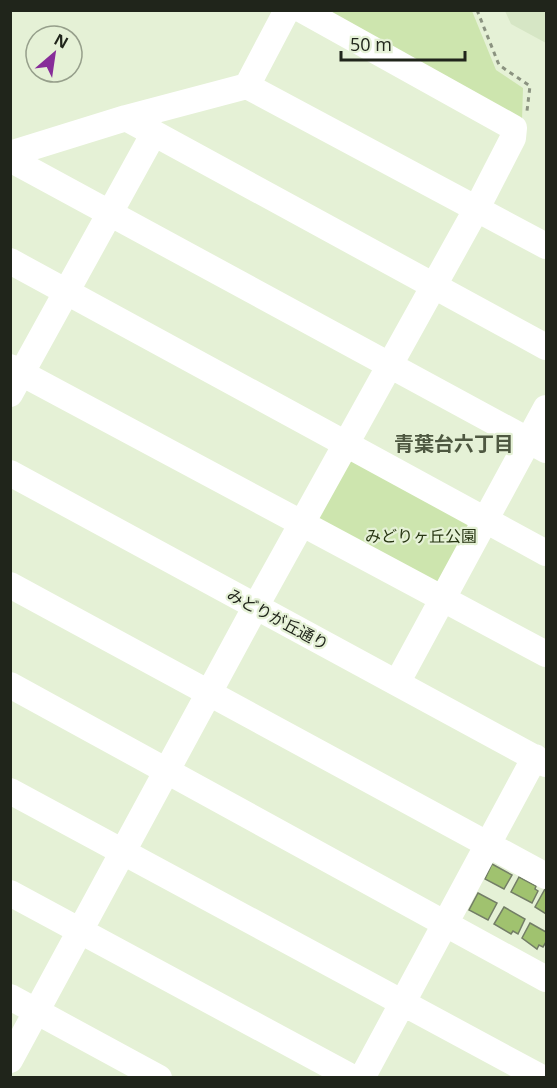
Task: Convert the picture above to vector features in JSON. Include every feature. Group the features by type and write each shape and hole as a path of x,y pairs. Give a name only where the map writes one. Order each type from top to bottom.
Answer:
{"street":[{"path":"247,86 287,10"},
{"path":"10,1060 256,606 477,208 513,138 514,128 302,10"},
{"path":"10,154 126,118 247,86 546,246"},
{"path":"126,118 546,347"},
{"path":"154,133 67,291 14,378 302,523 546,654"},
{"path":"10,159 538,445"},
{"path":"10,261 546,554"},
{"path":"397,683 486,520 538,445 546,408"},
{"name":"みどりが丘通り","path":"10,474 541,760"},
{"path":"10,585 546,876"},
{"path":"10,685 546,979"},
{"path":"362,1077 488,844 541,760"},
{"path":"10,791 542,1077"},
{"path":"10,893 352,1077"},
{"path":"10,997 159,1077"}],"path":[{"path":"477,10 500,65 530,86 526,121 514,128"}],"shaded area":[{"path":"505,11 546,11 546,43 511,24"}],"green space":[{"path":"320,11 472,11 496,70 523,88 522,120"},
{"name":"みどりヶ丘公園","path":"356,459 471,520 442,584 320,523 318,516 349,461"}],"building":[{"path":"492,864 512,875 504,889 485,879"},
{"path":"519,877 536,886 535,889 538,891 532,903 511,892"},
{"path":"546,890 546,914 535,907"},
{"path":"478,893 497,903 488,920 469,910"},
{"path":"504,907 525,919 518,934 513,931 511,934 494,924"},
{"path":"530,923 546,932 546,942 543,947 539,945 537,949 522,938"}],"district":[{"name":"青葉台六丁目","path":"454,444"}]}
